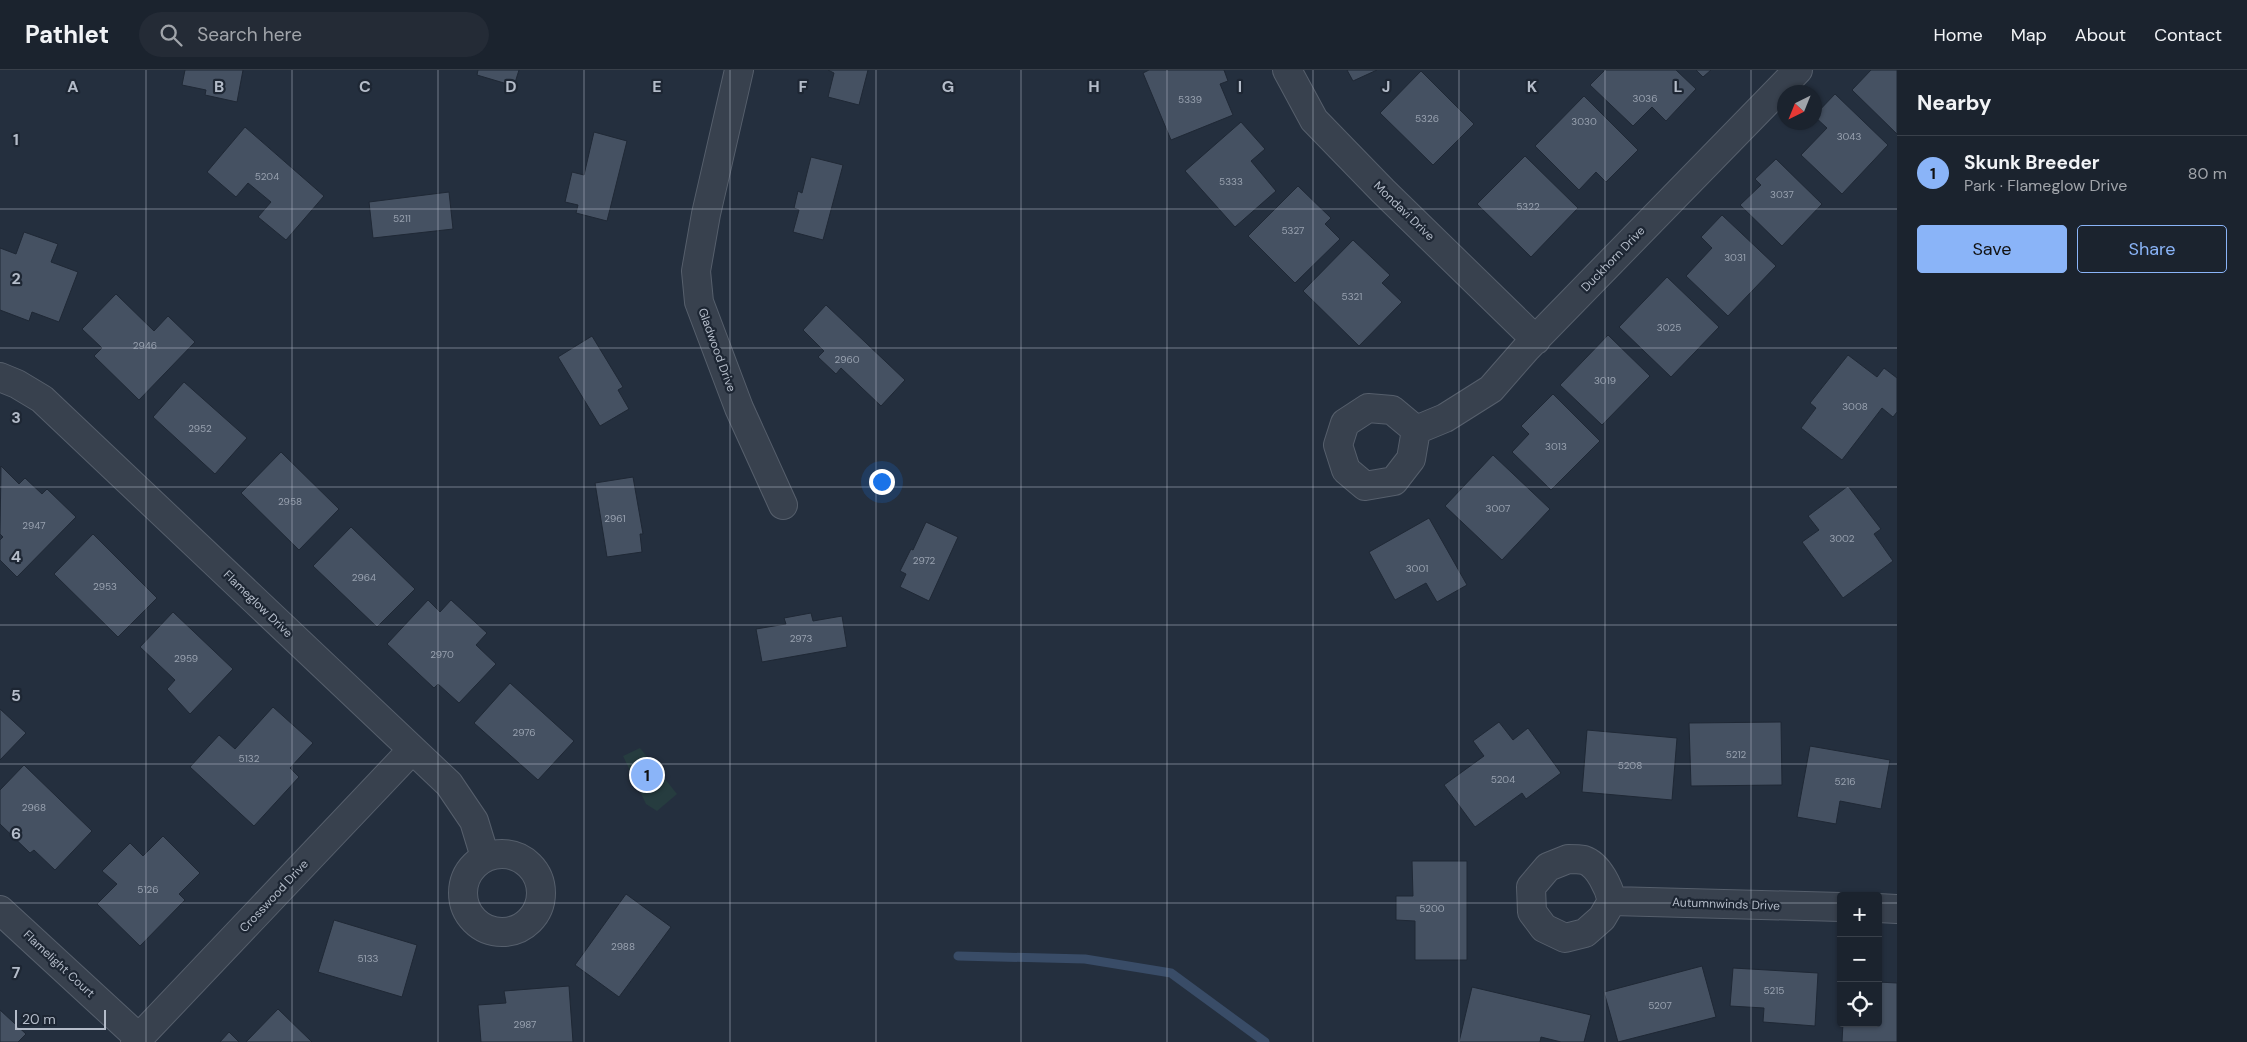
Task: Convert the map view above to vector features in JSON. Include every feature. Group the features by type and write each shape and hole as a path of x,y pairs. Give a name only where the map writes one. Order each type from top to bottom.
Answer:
{"street":[{"name":"Gladwood Drive","path":"738,70 706,214 696,279 699,302 710,337 738,408 783,505"},
{"name":"Mondavi Drive","path":"1287,70 1314,120 1383,191 1536,340"},
{"name":"Duckhorn Drive","path":"1416,430 1445,418 1491,389 1536,340 1798,70"},
{"name":"Flameglow Drive","path":"0,377 18,384 42,399 449,784 474,821 485,857"},
{"name":"Crosswood Drive","path":"137,1040 412,750"},
{"name":"Autumnwinds Drive","path":"1612,901 1837,907"},
{"path":"1882,908 1897,909"},
{"name":"Flamelight Court","path":"0,910 137,1040"}],"green space":[{"path":"640,748 677,794 657,811 646,804 623,756"}],"building":[{"path":"185,70 243,70 237,102 205,95 206,90 182,85"},
{"path":"478,70 519,70 514,86 477,75"},
{"path":"828,70 868,70 859,105 828,97 834,73"},
{"path":"1149,70 1224,70 1228,81 1220,84 1233,115 1171,140 1143,73"},
{"path":"1347,70 1377,70 1353,81"},
{"path":"1605,70 1676,70 1696,89 1666,121 1652,107 1633,126 1590,85"},
{"path":"1696,70 1711,70 1703,77"},
{"path":"1871,70 1897,70 1897,134 1852,90"},
{"path":"1421,71 1474,124 1433,165 1380,113"},
{"path":"1835,94 1888,145 1842,194 1801,155 1827,128 1822,123 1822,108"},
{"path":"1584,96 1638,150 1606,182 1596,172 1579,190 1535,146"},
{"path":"1241,122 1265,149 1251,161 1276,191 1235,227 1185,171"},
{"path":"245,127 324,196 286,240 258,217 271,202 248,183 236,197 207,172"},
{"path":"594,132 627,141 607,221 576,213 578,205 565,202 572,172 584,175"},
{"path":"1525,156 1578,208 1531,257 1477,204"},
{"path":"811,157 843,165 823,240 793,232 799,210 794,208 798,191 802,193"},
{"path":"1776,159 1822,204 1782,246 1740,205 1761,185 1755,179"},
{"path":"1298,186 1331,218 1325,224 1340,239 1295,283 1248,236"},
{"path":"449,192 453,229 373,238 369,202"},
{"path":"1722,215 1776,266 1728,316 1686,276 1712,248 1701,237"},
{"path":"24,232 58,244 51,262 78,272 59,322 32,312 29,321 0,310 0,248 16,254"},
{"path":"1353,240 1390,275 1382,283 1402,302 1359,346 1303,291"},
{"path":"1667,277 1719,327 1671,377 1619,327"},
{"path":"116,294 154,331 168,316 195,342 139,400 94,356 102,348 82,329"},
{"path":"826,305 905,380 881,406 841,368 836,374 818,357 824,351 803,330"},
{"path":"1608,335 1650,376 1602,425 1560,385"},
{"path":"592,336 623,387 618,390 629,409 600,426 558,357"},
{"path":"1848,355 1877,377 1884,368 1897,378 1897,412 1893,417 1882,408 1842,460 1801,428 1816,408 1810,403"},
{"path":"184,382 247,438 215,474 153,417"},
{"path":"1553,394 1600,441 1551,490 1512,452 1529,434 1521,426"},
{"path":"281,452 339,509 299,550 241,493"},
{"path":"1493,455 1550,509 1502,560 1445,506"},
{"path":"1,466 19,484 25,478 42,494 47,489 76,517 17,577 0,560 0,540 3,537 0,534"},
{"path":"633,477 643,534 640,534 642,552 607,557 595,483"},
{"path":"1848,486 1881,529 1874,534 1893,561 1843,598 1802,542 1819,530 1808,516"},
{"path":"1429,518 1467,585 1437,602 1426,583 1395,600 1369,552"},
{"path":"926,522 958,537 929,601 900,587 906,574 900,571 911,549 913,550"},
{"path":"351,527 415,589 377,627 313,566"},
{"path":"93,534 157,598 118,637 54,574"},
{"path":"428,600 440,612 451,600 487,633 476,645 496,664 459,703 438,684 434,688 387,644"},
{"path":"173,612 233,669 190,714 167,689 175,680 140,647"},
{"path":"811,613 813,621 842,616 847,647 762,662 756,629 786,624 784,618"},
{"path":"510,683 574,741 538,780 474,723"},
{"path":"273,707 313,743 290,768 299,777 254,826 190,767 219,735 235,749"},
{"path":"0,709 26,733 0,760"},
{"path":"1499,722 1513,740 1528,728 1561,773 1526,799 1522,793 1475,827 1444,785 1484,756 1473,741"},
{"path":"1781,722 1782,785 1691,786 1689,723"},
{"path":"1587,730 1677,738 1672,800 1582,792"},
{"path":"1810,746 1890,760 1881,809 1840,801 1836,824 1797,817"},
{"path":"24,765 92,831 55,870 34,850 30,853 0,824 0,790"},
{"path":"163,836 200,873 179,894 185,900 140,946 97,904 117,884 102,871 130,843 143,856"},
{"path":"1412,861 1467,861 1467,960 1415,960 1415,921 1396,920 1396,896 1413,896"},
{"path":"626,894 671,927 619,997 575,965"},
{"path":"334,920 417,945 402,997 318,972"},
{"path":"1702,966 1716,1017 1618,1042 1604,992"},
{"path":"1733,968 1818,973 1815,1026 1763,1022 1764,1008 1730,1006"},
{"path":"1882,982 1897,983 1897,1042 1842,1042 1843,1027 1882,1027"},
{"path":"569,986 573,1042 481,1042 478,1005 506,1003 504,991"},
{"path":"1472,987 1591,1015 1584,1042 1561,1042 1541,1037 1540,1042 1459,1042"},
{"path":"278,1009 312,1042 246,1042"},
{"path":"0,1010 26,1034 18,1042 0,1042"},
{"path":"229,1032 239,1042 220,1042"}],"waterway":[{"path":"958,956 1085,959 1171,973 1265,1042"}],"place":[{"name":"Skunk Breeder","path":"647,775"}]}
